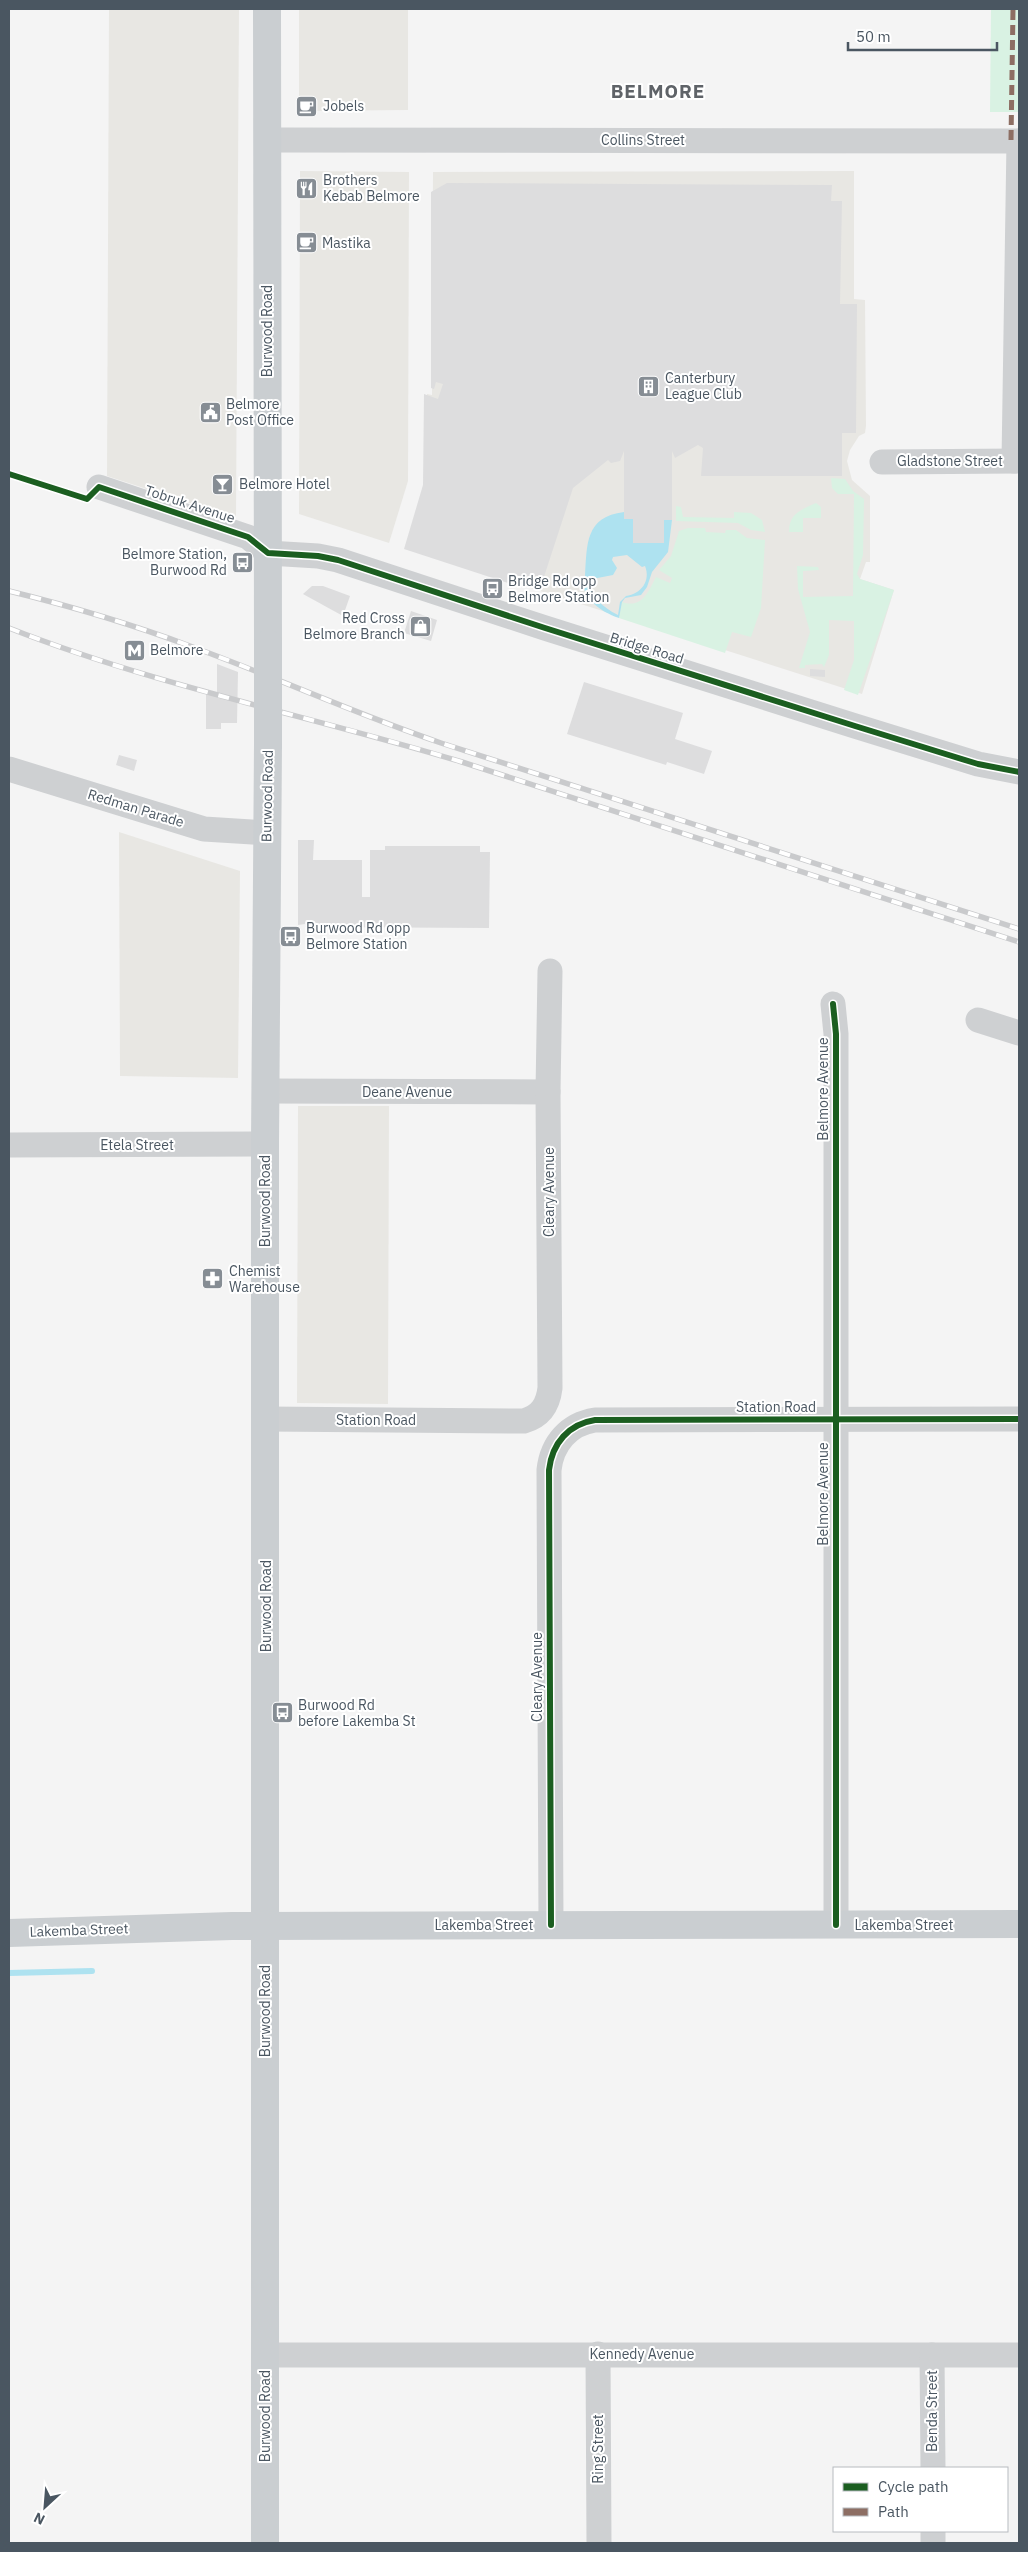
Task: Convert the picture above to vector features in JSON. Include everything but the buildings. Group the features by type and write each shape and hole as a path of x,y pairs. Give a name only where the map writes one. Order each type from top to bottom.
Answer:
{"main road":[{"name":"Burwood Road","path":"265,2543 265,1144 268,744 267,9"},
{"name":"Lakemba Street","path":"9,1932 265,1926 1019,1924"}],"street":[{"name":"Collins Street","path":"267,140 1019,141"},
{"path":"1017,461 1019,141"},
{"name":"Gladstone Street","path":"882,462 1017,461"},
{"name":"Tobruk Avenue","path":"99,487 248,537 268,553"},
{"name":"Bridge Road","path":"268,553 338,560 847,724 978,764 1019,772"},
{"name":"Redman Parade","path":"9,769 204,829 267,833"},
{"name":"Cleary Avenue","path":"542,1411 549,1397 550,1388 548,1092 550,971"},
{"name":"Belmore Avenue","path":"833,1004 836,1034 836,1925"},
{"path":"978,1020 1019,1033"},
{"name":"Deane Avenue","path":"266,1091 548,1092"},
{"name":"Etela Street","path":"9,1145 265,1144"},
{"name":"Station Road","path":"266,1419 524,1421 532,1419 542,1411"},
{"name":"Station Road","path":"566,1432 577,1424 595,1420 1019,1419"},
{"name":"Cleary Avenue","path":"551,1925 549,1470 552,1453 566,1432"},
{"name":"Ring Street","path":"598,2354 598,2543"},
{"name":"Kennedy Avenue","path":"265,2355 1019,2355"},
{"name":"Benda Street","path":"932,2355 932,2467"}],"shaded area":[{"path":"109,9 239,9 236,518 107,476"},
{"path":"299,9 408,9 408,110 299,111"},
{"path":"300,171 409,172 408,481 389,543 299,514"},
{"name":"Canterbury League Club","path":"854,171 854,299 865,300 866,426 865,433 859,436 850,450 847,461 852,480 870,496 870,562 866,562 860,579 894,590 862,694 406,548 426,484 427,394 432,395 433,172"},
{"path":"119,832 240,871 238,1078 120,1076"},
{"path":"298,1106 389,1106 388,1404 297,1403"}],"green space":[{"path":"991,9 1019,9 1019,112 990,112"},
{"path":"831,478 845,479 853,491 864,499 863,555 857,574 860,579 894,590 858,695 844,690 854,660 854,621 829,620 829,655 824,667 822,664 805,665 805,668 799,668 810,632 798,589 797,566 818,567 819,570 803,571 803,597 853,596 854,494 838,494 832,488"},
{"path":"816,503 821,507 821,518 803,518 803,532 789,532 791,521 796,513"},
{"path":"676,506 681,507 683,517 734,518 734,512 751,513 762,520 765,532 751,530 738,523 676,521"},
{"path":"688,528 705,528 706,532 725,533 726,530 736,530 747,538 765,540 761,608 751,637 732,632 725,653 619,618 622,602 635,603 644,598 656,577 670,583 672,578 659,570 671,556 679,531"}],"water":[{"path":"624,512 624,519 633,519 633,543 664,543 664,520 672,520 668,552 652,572 647,587 641,595 625,598 622,602 619,618 605,612 594,604 586,593 581,579 585,576 586,553 591,534 595,526 611,515","holes":["627,555 642,567 645,566 647,572 646,582 640,590 626,596 620,602 618,615 598,601 587,580 613,575 617,568 612,560 613,557"]}],"waterway":[{"path":"9,1973 92,1971"}],"railway":[{"path":"9,591 100,616 168,638 441,743 1019,929"},
{"path":"9,628 64,649 177,684 462,762 1019,942"}],"marked path":[{"path":"1011,140 1013,9"}],"cycle path":[{"path":"9,474 87,499 99,487 248,537 268,553 318,556 338,560 855,726 978,764 1019,772"},
{"path":"833,1004 836,1034 836,1925"},
{"path":"551,1925 549,1470 554,1451 563,1436 577,1426 595,1420 1019,1419"}],"place":[{"name":"Jobels","path":"307,106"},
{"name":"Brothers Kebab Belmore","path":"307,188"},
{"name":"Mastika","path":"306,243"},
{"name":"Canterbury League Club","path":"649,386"},
{"name":"Belmore Post Office","path":"210,412"},
{"name":"Belmore Hotel","path":"223,484"},
{"name":"Belmore Station, Burwood Rd","path":"243,562"},
{"name":"Bridge Rd opp Belmore Station","path":"492,589"},
{"name":"Red Cross Belmore Branch","path":"421,626"},
{"name":"Belmore","path":"134,650"},
{"name":"Burwood Rd opp Belmore Station","path":"290,936"},
{"name":"Chemist Warehouse","path":"213,1279"},
{"name":"Burwood Rd before Lakemba St","path":"282,1713"}],"district":[{"name":"BELMORE","path":"658,91"}]}
